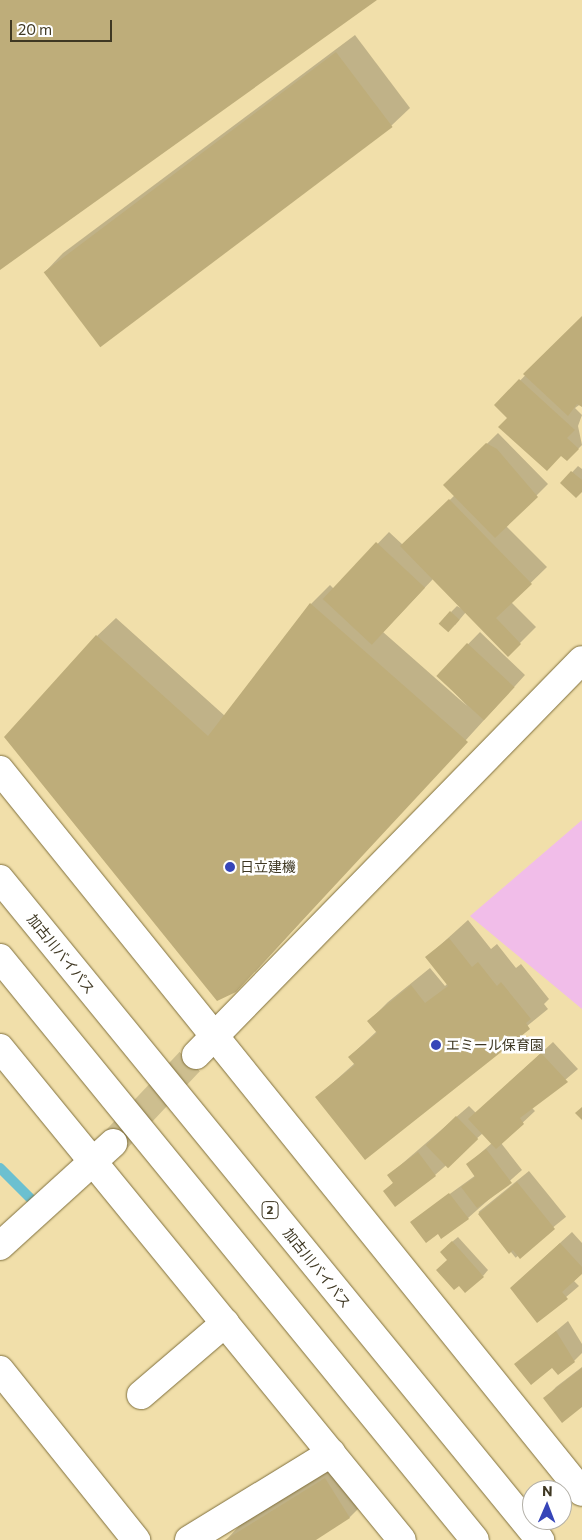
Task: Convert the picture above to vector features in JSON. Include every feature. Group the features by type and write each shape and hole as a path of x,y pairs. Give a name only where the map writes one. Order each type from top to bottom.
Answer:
{"main road":[{"path":"205,1045 582,660"},
{"path":"0,770 205,1045 582,1492"},
{"name":"加古川バイパス","path":"0,879 540,1540"},
{"path":"0,958 475,1540"},
{"path":"0,1048 402,1540"},
{"path":"0,1246 113,1143"},
{"path":"140,1395 225,1323"},
{"path":"0,1370 136,1540"},
{"path":"189,1540 331,1453"}],"shaded area":[{"path":"582,820 582,1009 470,916"}],"building":[{"path":"0,0 377,0 0,270"},
{"path":"336,52 393,127 100,347 44,272"},
{"path":"582,316 582,407 577,404 568,416 523,374"},
{"path":"519,379 575,430 567,438 579,449 567,461 561,456 547,471 498,427 507,418 494,405"},
{"path":"486,443 497,449 538,497 495,538 443,485"},
{"path":"571,471 582,480 582,492 576,498 560,483"},
{"path":"449,499 532,584 496,618 521,644 508,657 400,546"},
{"path":"376,542 425,588 372,645 323,599"},
{"name":"日立建機","path":"310,603 468,742 236,992 217,1001 4,737 96,635 208,736"},
{"path":"450,611 460,620 448,632 439,624"},
{"path":"467,643 515,687 484,720 436,676"},
{"name":"エミール保育園","path":"449,938 472,967 478,962 497,986 501,982 531,1019 526,1023 530,1029 365,1160 315,1097 355,1065 348,1057 377,1033 367,1021 411,985 425,1003 448,986 425,957"},
{"path":"541,1053 568,1082 520,1118 524,1124 496,1149 468,1119"},
{"path":"582,1107 582,1120 575,1113"},
{"path":"456,1116 478,1139 448,1168 426,1145"},
{"path":"486,1149 512,1183 477,1208 461,1187 475,1177 466,1164"},
{"path":"418,1152 436,1176 395,1207 383,1191 393,1183 387,1175"},
{"path":"517,1182 555,1229 520,1259 513,1250 509,1254 478,1214"},
{"path":"449,1193 469,1219 441,1239 438,1234 426,1243 410,1222"},
{"path":"452,1241 484,1277 465,1293 459,1286 454,1290 436,1270 447,1260 440,1252"},
{"path":"560,1243 582,1267 582,1274 562,1292 568,1299 537,1323 510,1288"},
{"path":"556,1331 575,1362 558,1375 552,1368 531,1385 514,1364"},
{"path":"582,1368 582,1407 562,1423 543,1398"},
{"path":"325,1478 350,1518 316,1540 225,1540"}],"waterway":[{"path":"0,1168 37,1205"}],"tunnel":[{"path":"113,1143 196,1055"}],"place":[{"name":"日立建機","path":"230,867"},
{"name":"エミール保育園","path":"436,1045"}]}
